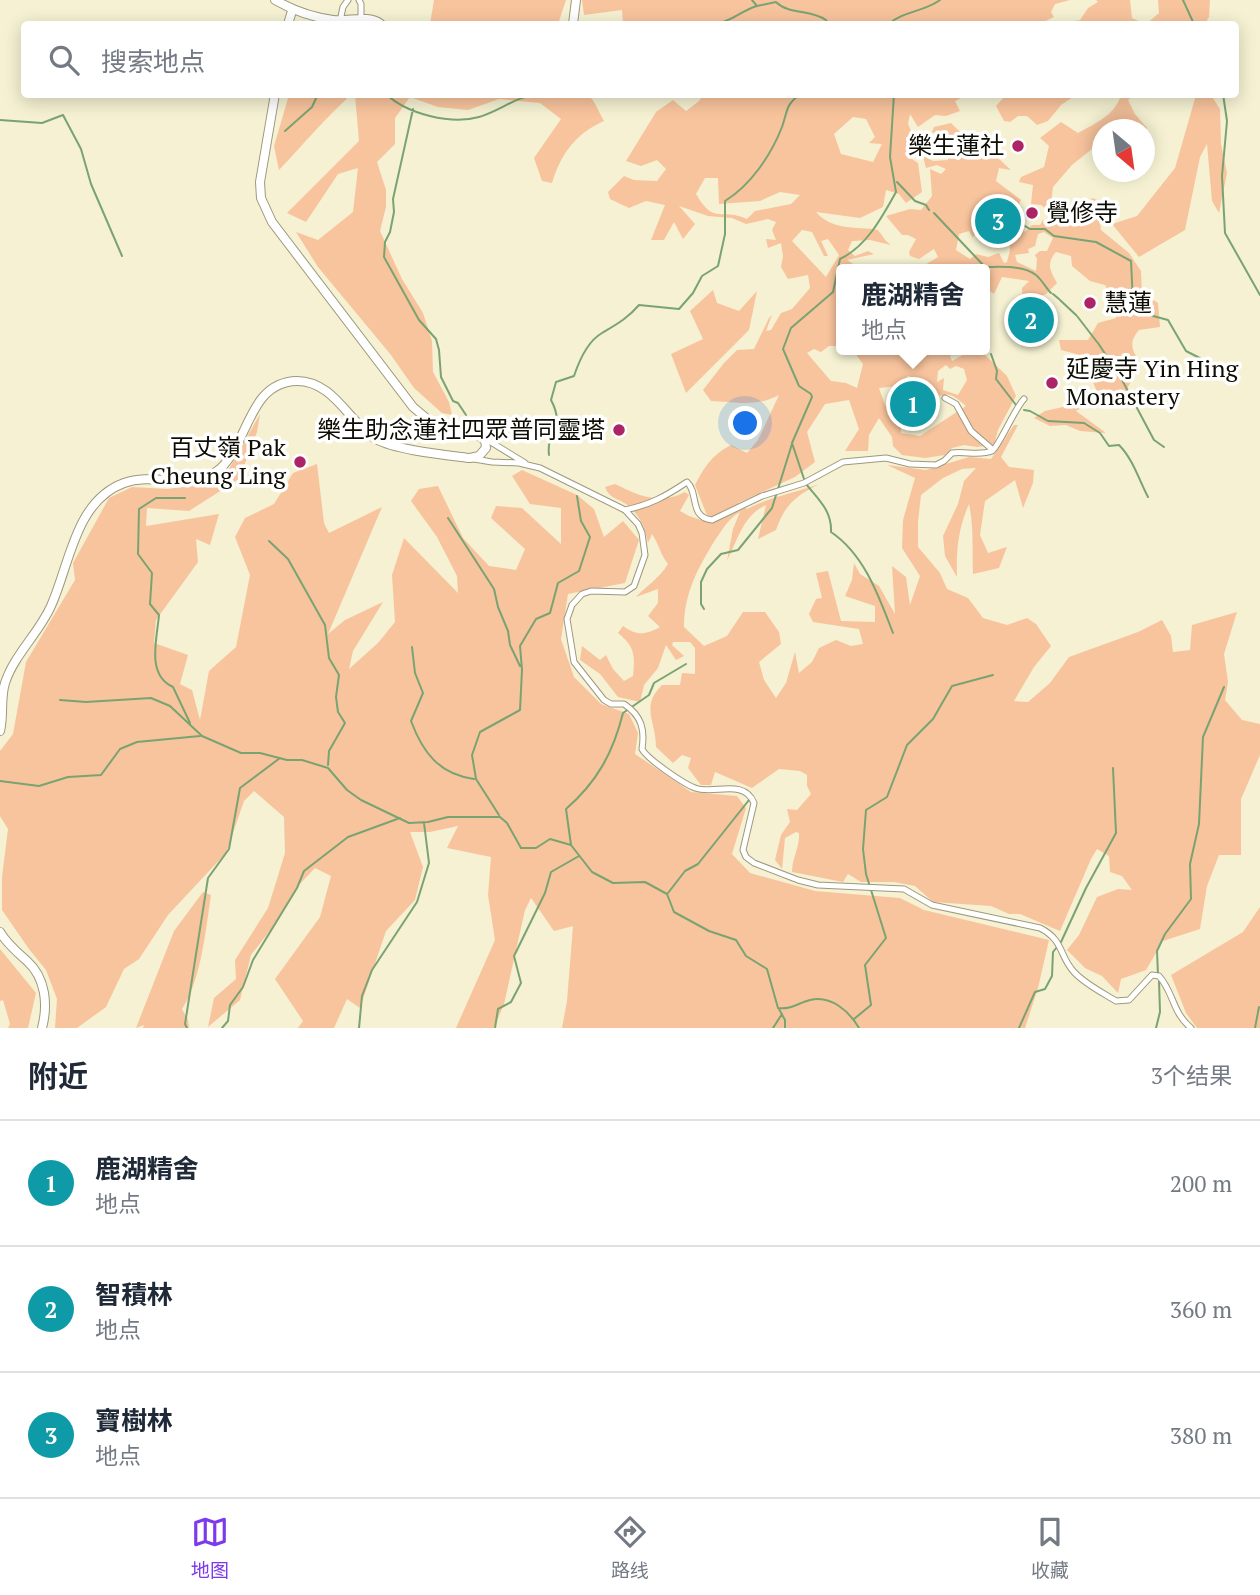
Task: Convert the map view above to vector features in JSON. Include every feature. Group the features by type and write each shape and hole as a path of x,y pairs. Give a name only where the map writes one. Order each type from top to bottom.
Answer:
{"main road":[{"path":"275,0 292,11 340,21 376,21"},
{"path":"573,21 576,0"},
{"path":"289,21 292,11"},
{"path":"0,730 2,695 8,677 51,607 81,525 92,506 105,493 126,482 180,482 211,476 231,457 258,403 264,394 276,386 299,381 323,389 369,434 384,443 470,458 480,456 484,451 486,444 483,437 432,423 416,411 272,222 261,198 260,182 274,98"},
{"path":"0,932 11,948 28,962 40,980 47,1012 42,1028"}],"street":[{"path":"340,21 343,7 348,0"},
{"path":"359,0 362,4 361,20"},
{"path":"945,398 956,404 971,431 993,450"},
{"path":"625,510 648,505 666,497 687,482 692,488 697,512 705,519 712,520 762,496 804,483 843,462 886,458 910,464 936,465 952,453 993,450 998,447 1004,430 1024,399"},
{"path":"483,437 528,464 625,510 638,524 645,555 634,586 625,592 591,591 576,599 567,619 572,658 604,700 611,704 624,704 638,716 644,733 642,749 648,757 692,787 705,790 739,789 751,796 754,803 743,850 746,857 767,869 797,880 818,885 904,889 932,905 1040,928 1054,936 1075,973 1116,1001 1129,1000 1148,978 1159,976 1178,1015 1191,1028"},
{"path":"470,458 492,463 528,464"}],"shaded area":[{"path":"434,0 566,0 559,21 430,21"},
{"path":"582,0 1070,0 1055,4 1051,12 1054,17 1045,21 623,21 622,10 584,15"},
{"path":"1096,0 1130,0 1132,18 1139,21 1074,21 1080,20 1088,8 1098,2"},
{"path":"1158,0 1210,0 1207,21 1150,21 1159,13"},
{"path":"288,98 348,98 279,170 274,146"},
{"path":"355,98 409,98 395,118 395,144 377,162 386,190 386,207 380,231 402,279 423,313 432,341 433,372 449,402 452,415 442,413 414,388 391,355 318,267 296,232 318,240 353,212 358,168 338,174 306,222 287,213 359,141"},
{"path":"413,98 590,98 604,121 585,132 570,146 552,183 542,181 534,158 561,119 540,103 499,99 468,110 438,107"},
{"path":"701,98 961,98 955,101 960,111 946,116 935,115 918,127 910,114 908,124 914,138 910,149 916,150 919,142 917,153 909,152 909,157 918,163 922,192 906,203 899,194 886,190 883,207 860,218 816,212 837,225 878,230 891,245 870,240 852,241 848,250 855,256 868,251 874,254 847,260 853,264 836,264 836,346 829,346 821,352 814,349 807,353 831,381 857,388 863,364 857,355 952,355 952,361 963,355 985,355 1007,376 1016,396 998,430 994,445 964,445 952,448 945,455 925,458 902,455 893,446 892,437 879,418 869,435 868,451 845,451 859,429 849,400 825,404 807,432 815,462 795,477 738,503 747,509 819,484 792,502 776,530 758,539 766,505 758,509 742,529 727,561 733,529 740,512 726,524 698,571 686,603 684,627 704,646 727,636 743,612 765,612 779,632 781,644 759,662 764,680 776,698 786,683 795,652 799,673 812,662 819,648 836,640 851,646 863,644 859,629 813,622 809,614 816,599 822,598 816,573 828,571 841,621 875,622 875,606 845,596 852,580 854,563 860,574 879,586 895,614 892,566 906,577 910,605 920,576 902,548 903,520 915,478 887,465 926,470 969,457 991,459 1014,425 1018,425 1001,457 1009,467 1034,470 1033,483 1023,508 1015,480 985,501 980,535 988,553 1007,547 999,568 973,574 969,504 959,540 957,577 945,556 943,536 958,504 964,481 976,468 962,469 943,478 921,495 918,547 940,573 947,589 968,598 983,618 1007,625 1027,618 1036,624 1051,646 1034,667 1014,701 1028,702 1050,683 1069,657 1138,632 1162,620 1171,636 1173,652 1190,650 1192,625 1237,612 1224,654 1228,682 1225,700 1242,720 1260,724 1260,755 1241,799 1241,855 1219,855 1207,886 1200,929 1163,941 1146,970 1121,979 1118,993 1102,976 1085,968 1067,950 1079,935 1097,897 1118,889 1132,890 1122,876 1110,872 1109,856 1097,849 1060,931 1020,914 1009,914 991,906 933,902 915,886 894,882 861,882 848,874 843,882 792,872 799,838 799,833 796,832 785,838 782,869 775,860 781,835 790,822 787,809 797,810 811,794 807,786 807,775 800,771 779,769 752,788 715,772 711,785 701,785 688,768 691,758 682,755 673,763 656,747 650,707 652,700 662,685 680,685 682,673 695,674 695,648 690,642 673,642 672,645 684,656 676,660 666,645 658,668 644,685 640,702 618,697 600,674 580,660 582,646 600,660 606,655 613,669 624,681 633,676 634,657 631,647 618,633 623,626 641,633 660,627 648,616 658,603 658,589 636,597 668,564 652,534 648,543 643,526 634,512 611,496 605,487 615,484 641,495 658,498 685,492 689,495 680,511 710,523 695,485 714,457 724,449 731,445 747,453 758,440 779,395 746,403 711,401 703,390 737,350 754,349 772,315 766,331 771,330 781,313 792,309 810,288 808,275 788,279 781,267 781,243 768,248 766,239 776,240 772,230 776,222 768,219 746,224 732,218 708,216 679,206 695,224 683,239 674,222 664,240 651,240 665,205 646,201 629,208 610,199 608,192 624,176 634,180 657,181 666,169 657,160 641,166 626,161 656,112 673,100 686,111","holes":["853,117 866,119 875,137 869,143 882,144 873,162 841,154 834,134","705,178 718,178 719,204 760,201 780,192 800,195 791,204 755,211 747,219 718,214 708,210 696,194","802,230 812,232 824,256 828,256 821,241 828,239 839,255 826,277 792,241","946,365 950,369 956,366 964,369 967,380 958,395 943,390 944,378 937,382 938,371","908,376 924,382 928,390 936,392 935,397 944,394 952,396 966,406 920,436 901,433 901,418 885,405 879,388 899,386"]},
{"path":"1003,98 1072,98 1061,105 1048,121 1037,125 1027,116 1018,116 1010,122 1004,121 996,106"},
{"path":"1120,98 1130,98 1128,100 1139,119 1102,119"},
{"path":"1195,98 1213,98 1220,109 1221,144 1227,173 1219,213 1212,201 1207,144 1200,157 1185,230 1139,257 1112,224 1137,216 1175,168"},
{"path":"1061,122 1078,133 1092,125 1092,149 1072,165 1053,187 1051,204 1071,219 1086,212 1092,198 1105,203 1099,216 1101,230 1129,253 1141,271 1142,293 1158,303 1160,327 1139,330 1133,339 1133,350 1140,363 1122,399 1109,391 1076,411 1106,433 1080,431 1066,425 1050,426 1034,418 1045,411 1081,403 1097,392 1089,372 1082,372 1074,361 1080,355 1061,350 1059,340 1088,340 1098,323 1116,318 1112,298 1105,285 1090,281 1072,266 1071,256 1056,252 1050,267 1057,283 1046,294 1023,303 1022,288 1029,281 1002,277 994,294 990,291 990,264 926,264 938,257 934,249 919,259 910,256 909,252 916,239 902,235 886,216 910,209 921,210 932,196 930,169 941,174 946,169 937,165 926,168 923,156 933,161 948,160 948,139 932,132 934,127 951,123 976,148 983,141 999,144 998,158 1011,170 999,168 996,181 1021,200 1014,213 1025,232 1032,225 1040,225 1043,220 1054,216 1041,205 1031,204 1033,185 1019,182 1021,177 1044,167 1049,146 1040,138","holes":["993,208 1007,212 1010,250 1007,262 1004,263 999,253 988,257 976,254 970,259 956,250 959,234 969,231 973,238 982,219","1044,232 1053,238 1047,251 1040,251 1035,255 1036,271 1017,262 1015,255 1029,253 1028,249 1035,246 1038,234"]},
{"path":"713,290 717,303 739,311 757,291 749,330 686,393 671,354 703,339 690,311"},
{"path":"260,414 257,432 239,479 189,511 147,508 146,526 219,514 210,545 196,539 198,562 156,620 154,643 188,655 180,684 192,690 200,720 209,671 236,647 250,575 235,537 245,518 274,504 293,473 317,464 324,523 329,533 382,507 328,634 345,620 383,602 353,651 349,669 378,643 395,622 392,575 404,538 458,593 457,576 437,537 411,501 419,489 438,486 463,538 489,566 516,570 525,549 491,518 496,506 522,508 561,544 561,508 530,504 512,476 522,470 577,495 594,509 604,537 623,521 639,540 625,583 568,594 561,639 574,677 601,704 629,714 638,733 635,754 691,792 737,796 746,808 732,854 750,873 815,891 900,898 924,910 1049,940 1025,1028 562,1028 573,926 554,931 531,898 525,910 504,1004 494,1028 456,1028 495,940 488,895 491,857 447,848 458,826 430,832 410,832 423,867 415,900 386,931 360,1008 347,999 334,1028 298,1028 303,1021 275,979 320,917 331,876 315,868 297,887 279,919 251,955 240,1000 208,1027 214,998 236,979 235,960 268,908 285,853 284,817 254,791 244,801 226,853 168,915 139,959 124,969 106,1007 77,1028 55,1028 57,999 46,970 2,910 2,877 8,829 0,816 0,751 13,734 26,662 75,580 73,563 109,498 132,487 168,489 217,481 229,469"},
{"path":"203,892 211,895 205,938 194,984 182,1009 189,1028 143,1028 144,1025 136,1028 174,931"},
{"path":"1260,907 1260,1028 1197,1028 1186,1013 1171,975 1243,932"},
{"path":"0,949 36,993 28,1028 8,1028 10,1024 3,1000 0,1001"}],"waterway":[{"path":"752,0 757,6 776,2 787,9 813,14 826,21"},
{"path":"894,21 940,0"},
{"path":"1183,0 1193,21"},
{"path":"727,21 757,6"},
{"path":"285,131 312,107 316,98"},
{"path":"391,98 417,112 456,120 479,117 523,98"},
{"path":"549,455 550,440 557,417 551,400 556,382 574,376 592,341 639,305 679,309 693,293 702,276 718,266 725,234 725,201 743,187 766,158 782,127 789,105 795,98"},
{"path":"839,264 840,259 866,239 896,192 890,157 894,98"},
{"path":"1224,98 1227,121 1222,176 1225,233 1260,295"},
{"path":"413,109 393,199 394,212 385,242 384,257 419,320 436,339 441,377 453,401 458,403 466,415"},
{"path":"0,120 42,123 63,115 81,149 91,184 122,256"},
{"path":"897,182 915,201 926,205 929,210"},
{"path":"1000,211 1030,229 1045,229 1054,236 1096,242 1131,261 1133,302 1153,316 1168,320 1186,351 1231,374"},
{"path":"934,213 982,264"},
{"path":"990,267 1012,267 1031,272 1051,293"},
{"path":"804,479 792,443 812,397 799,386 783,349 791,328 833,292 836,278"},
{"path":"1053,294 1059,299"},
{"path":"1060,300 1076,315"},
{"path":"1077,316 1097,342"},
{"path":"1098,343 1121,378 1154,440 1164,447"},
{"path":"991,354 997,371 996,379 1016,405"},
{"path":"1024,410 1048,421 1084,423 1100,433 1109,446 1119,445 1132,463 1148,497"},
{"path":"704,609 701,604 701,582 707,569 721,554 738,550 772,508 792,444"},
{"path":"806,484 827,512 831,532 853,552 870,578 893,633"},
{"path":"499,815 476,779 472,755 480,732 520,710 520,646 536,619 550,613 558,583 579,571 590,537 581,521 577,496"},
{"path":"185,498 156,498 139,509 138,554 152,573 150,604 159,615 155,645 156,665 159,674 173,687 190,723"},
{"path":"448,518 494,589 510,645 520,666"},
{"path":"269,541 288,559 325,625 329,658 339,675 336,697 338,712 345,723 329,751 328,765"},
{"path":"412,647 415,673 423,693 411,721 421,743 442,767 474,779"},
{"path":"571,845 566,809 587,788 602,766 623,713 649,695 654,683 686,664"},
{"path":"854,1019 871,1005 865,965 886,938 866,874 863,849 866,810 887,797 907,745 933,719 952,686 993,675"},
{"path":"1158,975 1157,951 1165,934 1191,899 1190,864 1199,824 1203,737 1224,687"},
{"path":"60,700 86,702 151,698 170,706 202,736 241,753 260,753 287,760 302,760 328,768 347,790 361,800 409,823 448,817 500,817 507,823 521,848 536,848 550,839 571,845 592,872 613,883 645,882 667,894 674,912 709,931 736,940 746,956 767,969 778,1008 791,1007 810,1000 825,1000 845,1010 859,1028"},
{"path":"0,781 39,786 68,777 101,775 120,749 137,742 200,736"},
{"path":"187,1028 185,1024 208,878 229,849 240,788 280,758"},
{"path":"1061,942 1116,833 1113,768"},
{"path":"668,893 685,871 698,864 749,800"},
{"path":"222,1028 228,1021 230,1005 243,987 253,960 297,888 304,871 348,837 400,818"},
{"path":"359,1028 362,996 372,970 417,902 429,863 424,823"},
{"path":"495,1028 498,1009 511,1002 521,983 514,956 545,893 551,872 579,856"},
{"path":"1019,1028 1035,992 1045,989 1052,976 1053,952 1057,947"},
{"path":"1156,1028 1160,1012 1159,981"},
{"path":"1255,1028 1259,1007"},
{"path":"779,1009 785,1020 785,1028"},
{"path":"773,1028 782,1014"}],"place":[{"name":"樂生蓮社","path":"1018,146"},
{"name":"覺修寺","path":"1032,213"},
{"name":"寶樹林","path":"998,221"},
{"name":"慧蓮","path":"1090,303"},
{"name":"智積林","path":"1031,320"},
{"name":"延慶寺 Yin Hing Monastery","path":"1052,383"},
{"name":"鹿湖精舍","path":"913,404"},
{"name":"樂生助念蓮社四眾普同靈塔","path":"619,430"},
{"name":"百丈嶺 Pak Cheung Ling","path":"300,462"}]}
